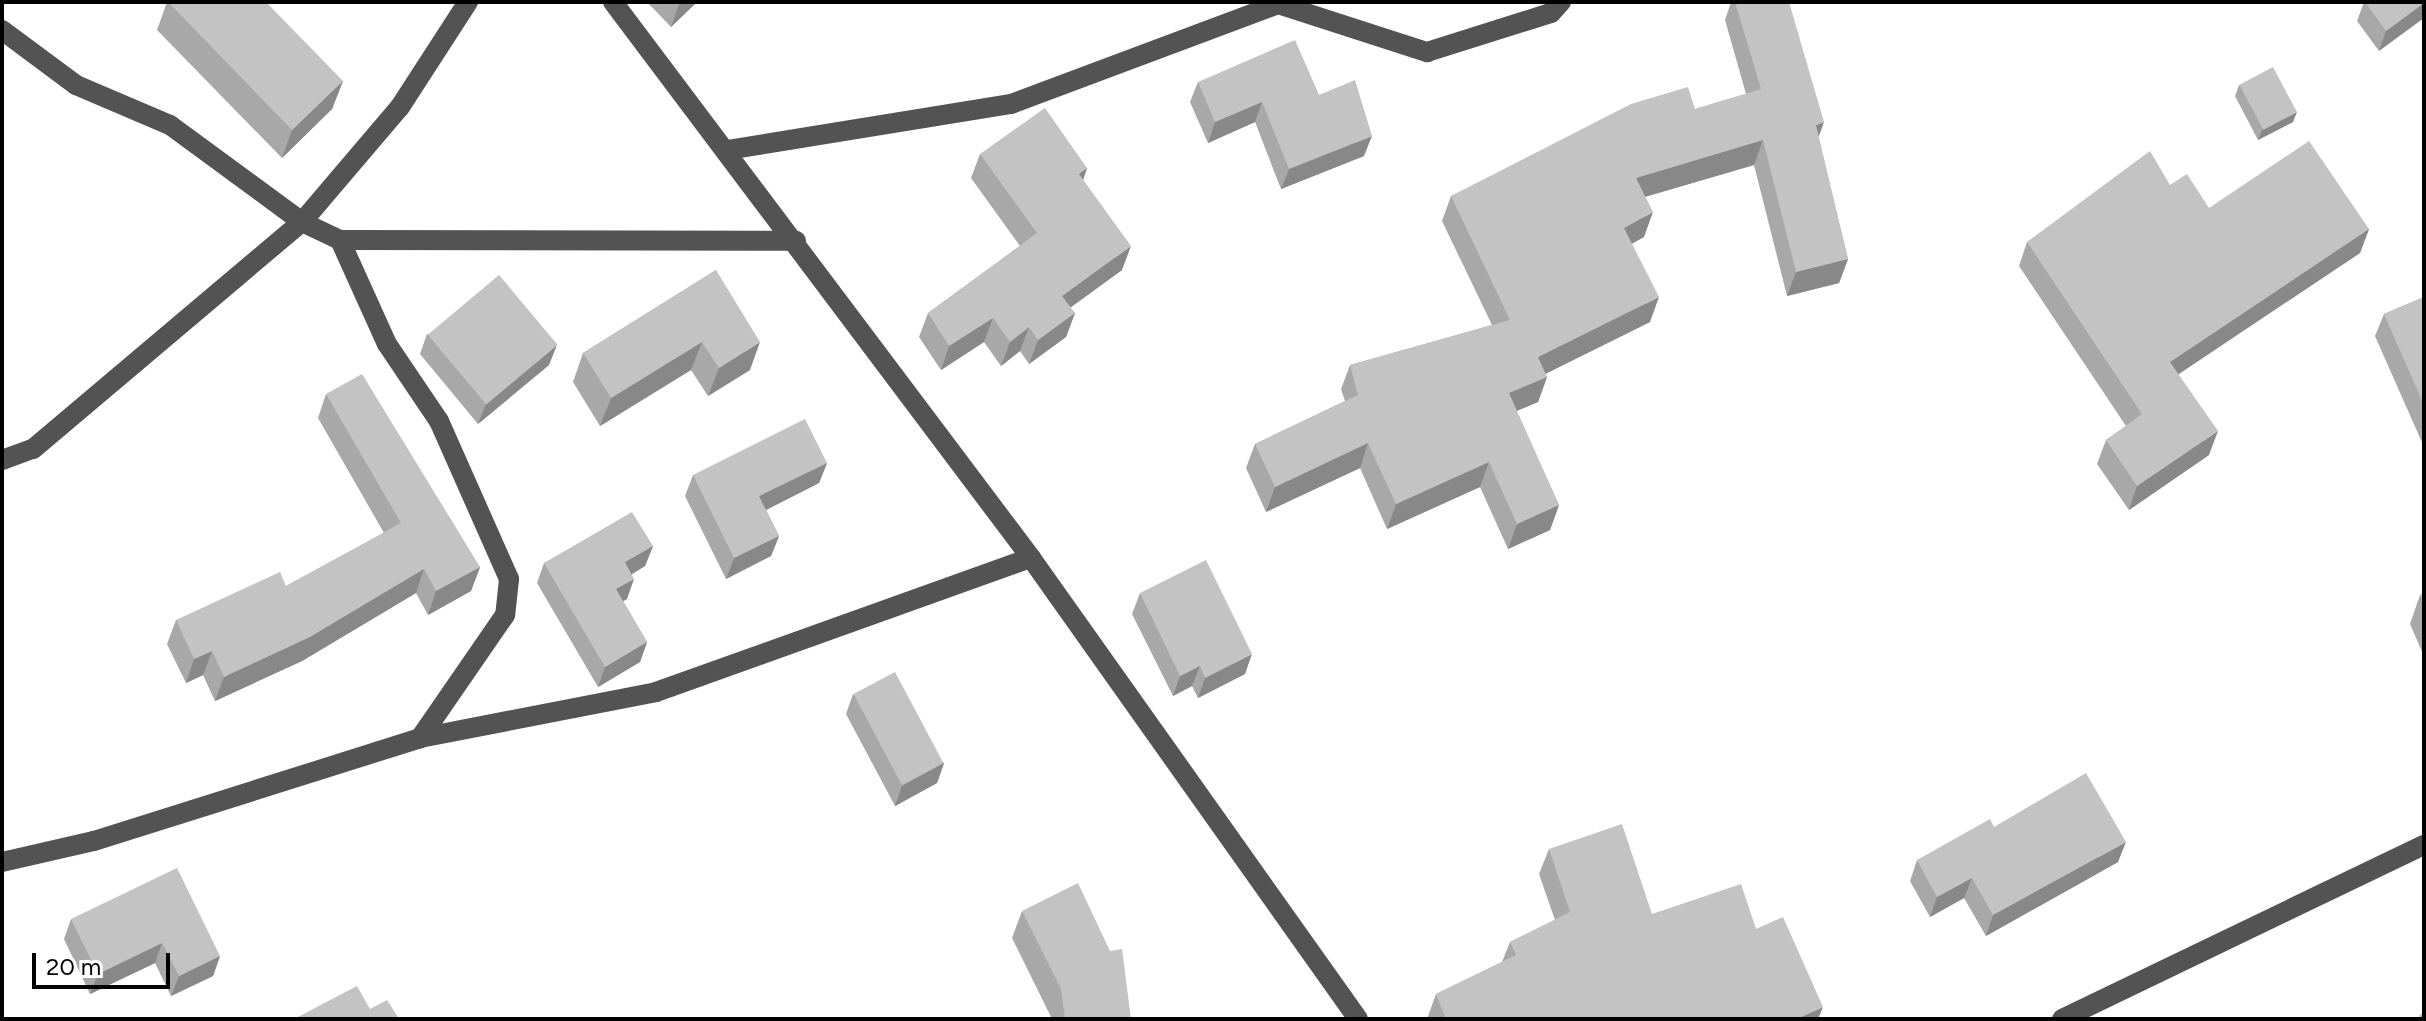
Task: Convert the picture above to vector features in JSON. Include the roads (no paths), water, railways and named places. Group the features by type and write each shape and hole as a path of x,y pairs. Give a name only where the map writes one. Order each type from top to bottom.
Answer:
{"street":[{"path":"2,460 33,449 302,222 400,107 468,2"},
{"path":"613,2 796,241 1031,558 1358,1019"},
{"path":"727,150 1011,104 1278,4 1427,52 1551,13 1561,2"},
{"path":"2,30 76,85 170,125 302,222 340,240 796,241"},
{"path":"340,240 387,344 439,421 509,579 505,615 420,738"},
{"path":"2,862 94,841 420,738 656,692 1031,558"},
{"path":"2062,1019 2424,845"}]}
